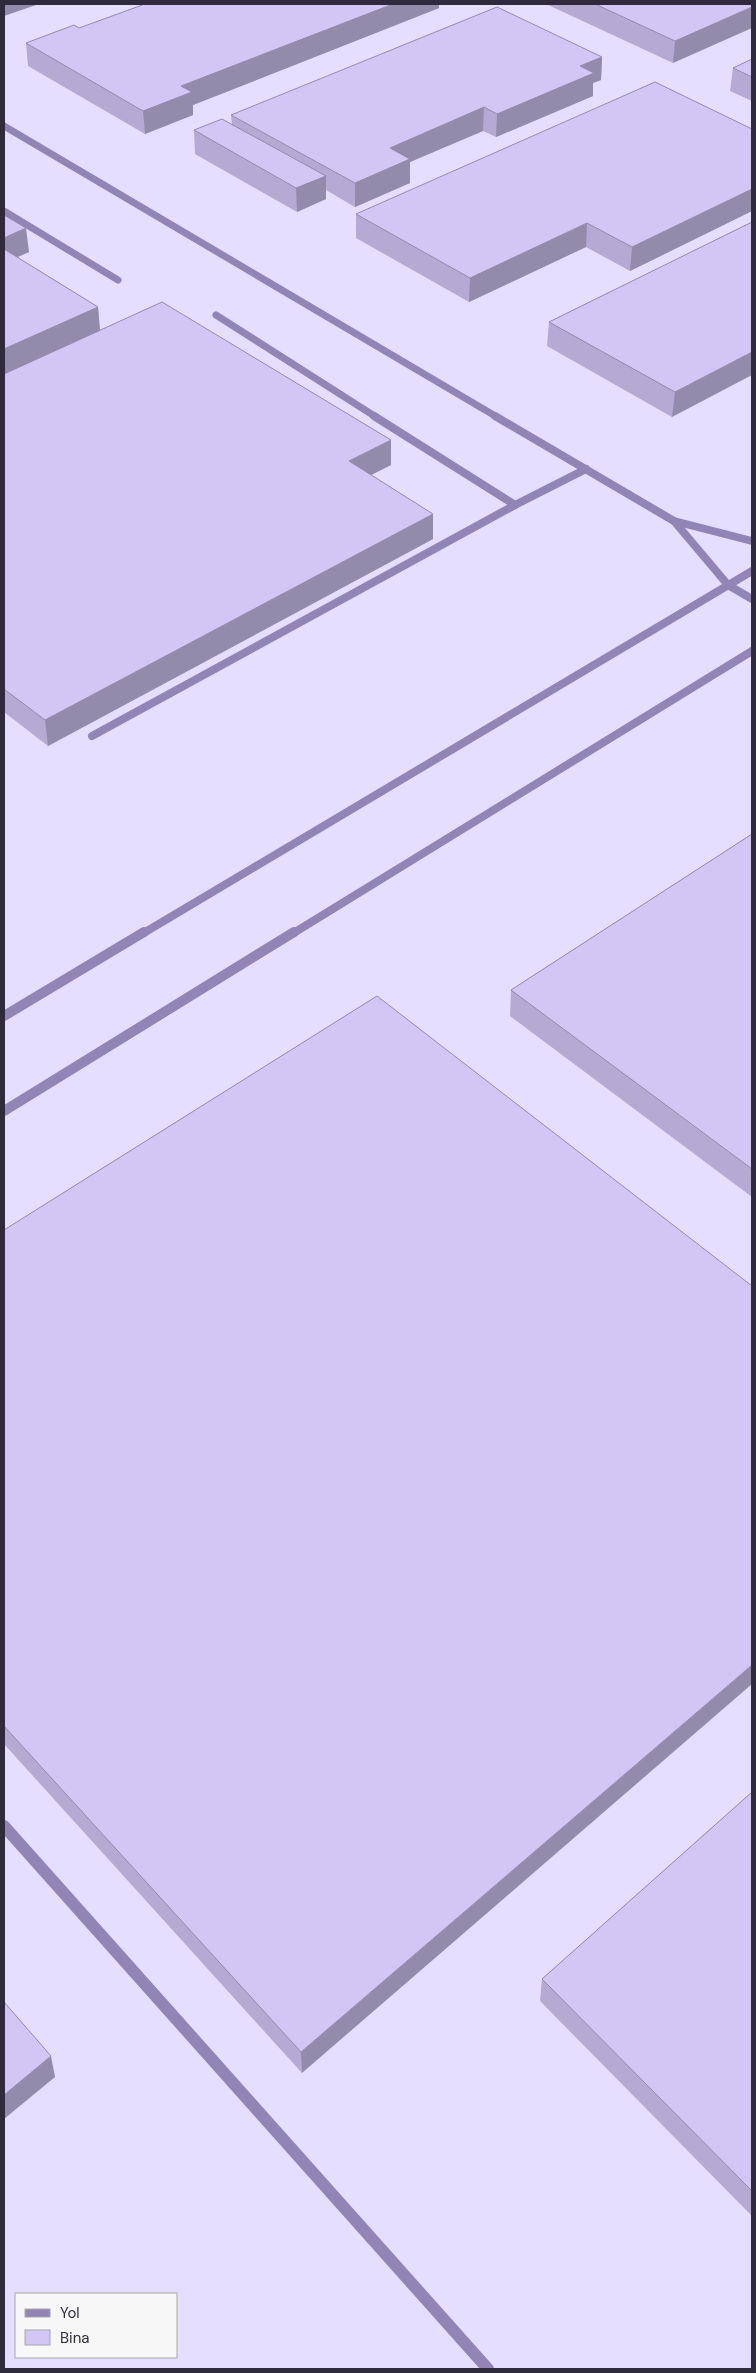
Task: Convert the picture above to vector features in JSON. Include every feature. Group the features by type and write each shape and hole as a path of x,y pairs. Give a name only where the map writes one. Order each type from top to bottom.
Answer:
{"street":[{"path":"4,126 674,522 752,541"},
{"path":"4,211 118,280"},
{"path":"216,315 515,505"},
{"path":"92,736 515,505 586,469"},
{"path":"674,522 728,585 752,599"},
{"path":"4,1016 752,571"},
{"path":"4,1111 752,651"},
{"path":"4,1826 488,2369"}],"shaded area":[{"path":"4,4 752,4 752,2369 4,2369"}],"building":[{"path":"145,4 393,4 181,86 192,92 143,111 26,43 74,25 79,28"},
{"path":"595,4 752,4 752,7 675,41"},
{"path":"497,7 602,57 580,66 594,73 497,114 484,107 390,148 410,159 355,183 231,115"},
{"path":"752,59 752,77 733,68"},
{"path":"655,82 752,129 752,189 632,247 587,223 470,278 356,214"},
{"path":"222,119 326,176 296,188 194,130"},
{"path":"4,215 26,228 4,238"},
{"path":"752,222 752,352 675,392 549,322"},
{"path":"4,249 98,307 4,349"},
{"path":"162,302 391,440 349,461 433,514 45,720 4,689 4,374"},
{"path":"752,834 752,1169 511,990"},
{"path":"377,996 752,1286 752,1665 301,2052 4,1726 4,1230"},
{"path":"752,1792 752,2191 542,1979"},
{"path":"4,2002 51,2056 4,2095"}]}
